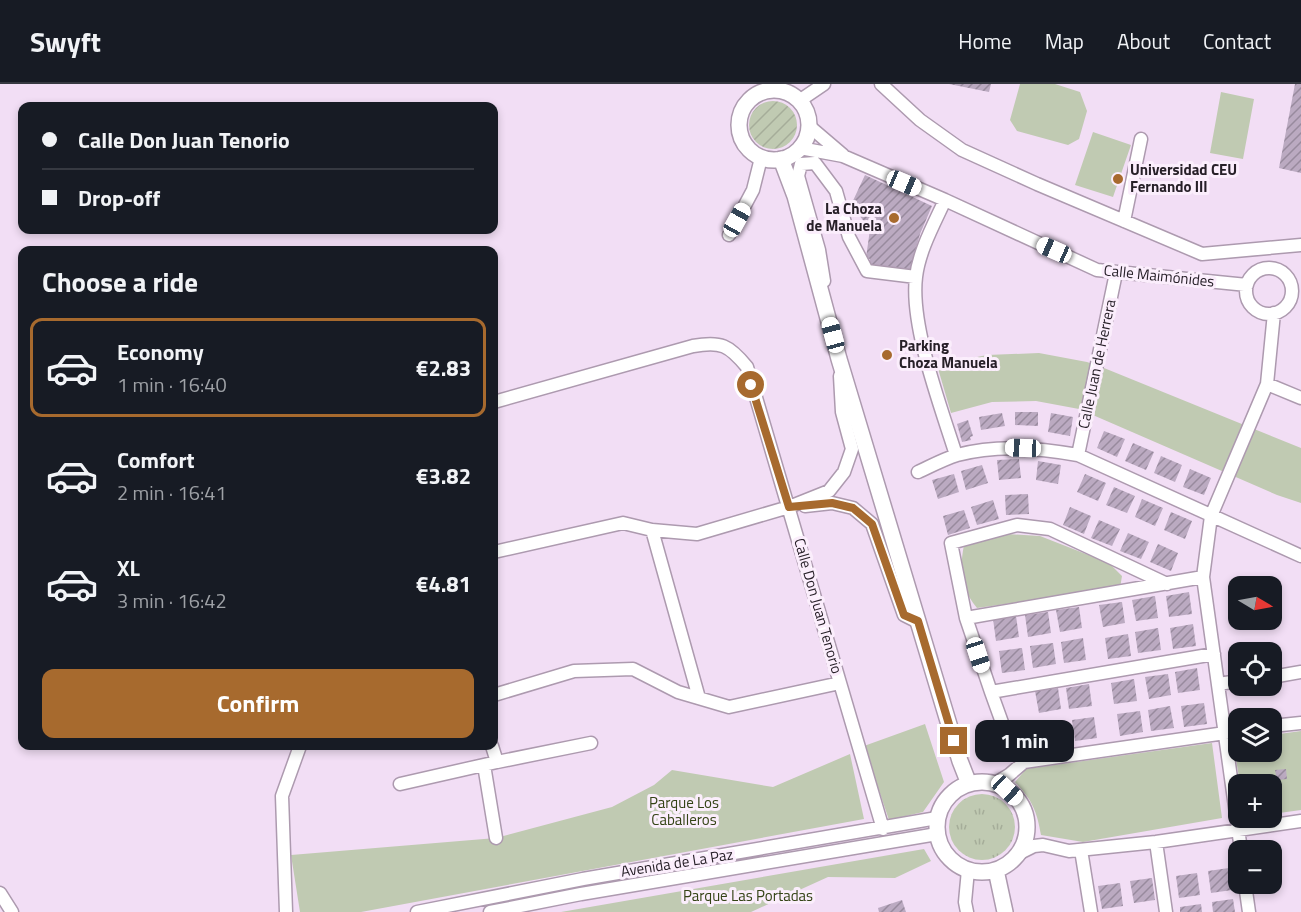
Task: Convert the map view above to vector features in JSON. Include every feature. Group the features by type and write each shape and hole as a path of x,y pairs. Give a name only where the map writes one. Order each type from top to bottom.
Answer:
{"main road":[{"path":"742,109 760,92 781,88 800,101 808,117 809,126 806,138 791,156 781,159 760,158 751,152 739,132 739,120 748,84"},
{"path":"781,159 795,196 839,359 960,761 969,784"},
{"path":"982,782 994,784 1007,790 1017,800 1024,813 1027,827 1024,841 1018,854 1008,864 982,873 968,870 947,857 940,846 937,834 938,818 942,806 958,789 982,782"},
{"path":"996,870 1005,912"}],"street":[{"path":"800,101 824,84"},
{"path":"882,84 920,120 962,150 1202,254 1301,245"},
{"name":"Calle Maimónides","path":"809,126 843,156"},
{"path":"1124,221 1141,139"},
{"name":"Calle Maimónides","path":"800,148 843,156 1097,270 1247,285"},
{"path":"729,235 753,190 760,158"},
{"path":"833,335 819,250 798,176 801,164 815,163 836,191 849,237 867,271 916,277"},
{"path":"945,200 923,251 916,277 916,304 923,345 956,455"},
{"path":"1264,268 1278,270 1295,280 1290,300 1281,310 1274,313 1263,313 1251,303 1247,293 1247,285 1251,277 1264,268"},
{"name":"Calle Juan de Herrera","path":"1078,455 1116,273"},
{"path":"1240,840 1203,577 1211,516 1267,384 1274,313"},
{"name":"Calle Don Juan Tenorio","path":"498,401 693,346 709,343 722,345 735,352 747,367 883,829"},
{"path":"498,551 623,523 652,530 697,534 789,507 829,491 844,472 852,449 842,412 839,359"},
{"path":"1267,384 1301,398"},
{"path":"918,472 956,455 1004,447 1041,448 1078,455 1301,556"},
{"path":"789,507 832,503 853,508 872,524 904,615 918,621"},
{"path":"1024,762 1013,753 966,618 951,543 1017,525 1050,529 1167,584"},
{"path":"652,530 699,698"},
{"path":"966,618 1203,577"},
{"path":"991,692 1214,654"},
{"path":"498,693 574,671 633,669 673,690 729,707 840,683"},
{"path":"673,690 692,672"},
{"path":"1282,675 1301,672"},
{"path":"1218,684 1228,683"},
{"path":"1282,725 1301,723"},
{"path":"994,784 1024,762 1228,731"},
{"path":"400,784 591,743"},
{"path":"286,912 282,796 299,750"},
{"path":"493,750 497,762"},
{"path":"484,765 496,838"},
{"name":"Avenida de La Paz","path":"417,912 584,879 938,818"},
{"path":"1018,854 1034,846 1043,845 1070,851 1081,850 1156,842 1301,821"},
{"name":"Avenida de La Paz","path":"490,912 581,894 937,834"},
{"path":"1156,842 1166,912"},
{"path":"1081,850 1091,912"},
{"path":"967,912 965,902 968,870"},
{"path":"0,893 12,912"},
{"path":"1246,894 1249,912"}],"green space":[{"path":"1020,84 1055,84 1080,92 1087,111 1079,139 1068,145 1017,131 1010,120"},
{"path":"1221,92 1254,99 1243,159 1210,153"},
{"path":"773,101 790,108 797,125 790,142 773,149 756,142 749,125 756,108"},
{"path":"1093,132 1131,145 1113,197 1075,185"},
{"path":"1039,353 1087,362 1104,368 1301,448 1301,503 1277,495 1079,409 1036,401 992,402 951,413 937,365 987,355"},
{"path":"1007,534 1040,536 1109,563 1122,576 1120,588 977,608 963,579 964,545"},
{"path":"925,724 944,782 923,812 889,820 864,746"},
{"path":"1301,731 1301,810 1282,813 1282,774 1238,774 1236,762 1282,762 1282,734"},
{"path":"1212,743 1222,818 1083,842 1041,835 1033,806 1015,782 1026,769"},
{"name":"Parque Los Caballeros","path":"850,754 864,819 361,912 300,912 291,855 496,838 612,807 654,785 672,770 773,787"},
{"path":"988,794 1006,803 1013,814 1015,827 1013,840 1006,851 995,858 976,860 958,851 951,840 949,821 958,803 969,796"},
{"name":"Parque Las Portadas","path":"924,849 931,861 895,878 828,877 751,912 561,912"}],"building":[{"path":"949,84 991,84 989,92"},
{"path":"1295,84 1301,84 1301,173 1279,168"},
{"name":"La Choza de Manuela","path":"865,175 932,206 920,234 910,270 869,266 870,259 866,258 870,229 851,205"},
{"path":"1015,412 1038,412 1038,426 1015,425"},
{"path":"1002,413 1005,426 981,430 979,417"},
{"path":"1051,413 1073,417 1070,436 1048,432"},
{"path":"968,420 973,436 970,437 971,440 962,442 957,424"},
{"path":"1104,431 1125,439 1117,457 1097,448"},
{"path":"1133,443 1154,452 1146,470 1125,461"},
{"path":"1161,456 1182,465 1175,482 1154,473"},
{"path":"1019,459 1021,478 999,480 997,460"},
{"path":"1038,461 1061,465 1058,484 1036,480"},
{"path":"982,465 988,483 966,490 961,471"},
{"path":"1190,469 1211,478 1204,495 1183,487"},
{"path":"954,474 959,492 938,499 932,480"},
{"path":"1085,474 1106,483 1098,501 1077,492"},
{"path":"1114,487 1135,496 1127,513 1106,505"},
{"path":"1028,494 1029,514 1006,515 1005,495"},
{"path":"1142,499 1163,508 1155,526 1135,517"},
{"path":"993,500 999,519 977,525 971,507"},
{"path":"1070,507 1091,516 1084,534 1063,525"},
{"path":"964,510 970,528 948,535 943,516"},
{"path":"1171,512 1192,521 1185,539 1164,530"},
{"path":"1099,520 1120,529 1112,546 1091,538"},
{"path":"1128,533 1149,542 1141,559 1120,551"},
{"path":"1158,544 1178,553 1171,571 1150,562"},
{"path":"1189,592 1192,614 1169,617 1166,596"},
{"path":"1155,596 1158,618 1136,621 1132,600"},
{"path":"1122,602 1125,623 1103,627 1099,605"},
{"path":"1079,607 1082,628 1060,632 1056,610"},
{"path":"1048,612 1051,633 1028,637 1025,615"},
{"path":"1016,616 1019,637 996,641 993,619"},
{"path":"1193,624 1196,646 1173,649 1170,628"},
{"path":"1158,628 1161,650 1138,653 1135,632"},
{"path":"1128,634 1131,656 1108,659 1105,638"},
{"path":"1083,638 1086,660 1064,663 1061,642"},
{"path":"1053,643 1056,664 1033,668 1030,646"},
{"path":"1022,648 1025,670 1002,673 999,651"},
{"path":"1197,668 1200,690 1178,693 1175,672"},
{"path":"1168,674 1171,695 1149,699 1145,677"},
{"path":"1134,679 1137,701 1114,704 1111,683"},
{"path":"1089,684 1092,706 1069,709 1066,688"},
{"path":"1058,688 1061,709 1039,713 1035,691"},
{"path":"1204,703 1207,724 1184,727 1181,706"},
{"path":"1170,706 1174,728 1151,731 1148,710"},
{"path":"1140,711 1143,732 1120,736 1117,714"},
{"path":"1094,717 1097,738 1075,741 1072,720"},
{"path":"1063,720 1066,742 1043,745 1040,724"},
{"path":"1286,769 1287,779 1282,780 1282,774 1276,774 1275,770"},
{"path":"1228,868 1228,891 1211,893 1208,871"},
{"path":"1197,873 1200,895 1179,898 1176,876"},
{"path":"1152,878 1155,900 1134,903 1130,881"},
{"path":"1120,883 1123,906 1102,909 1098,886"},
{"path":"1233,899 1235,912 1213,912 1212,902"},
{"path":"902,900 906,912 879,912 878,908"},
{"path":"1201,904 1202,912 1180,912 1180,907"}],"place":[{"name":"Universidad CEU Fernando III","path":"1118,179"},
{"name":"La Choza de Manuela","path":"894,218"},
{"name":"Parking Choza Manuela","path":"887,355"}],"route":[{"path":"751,385 789,507 832,503 853,508 872,524 904,615 918,621 954,741"}]}
